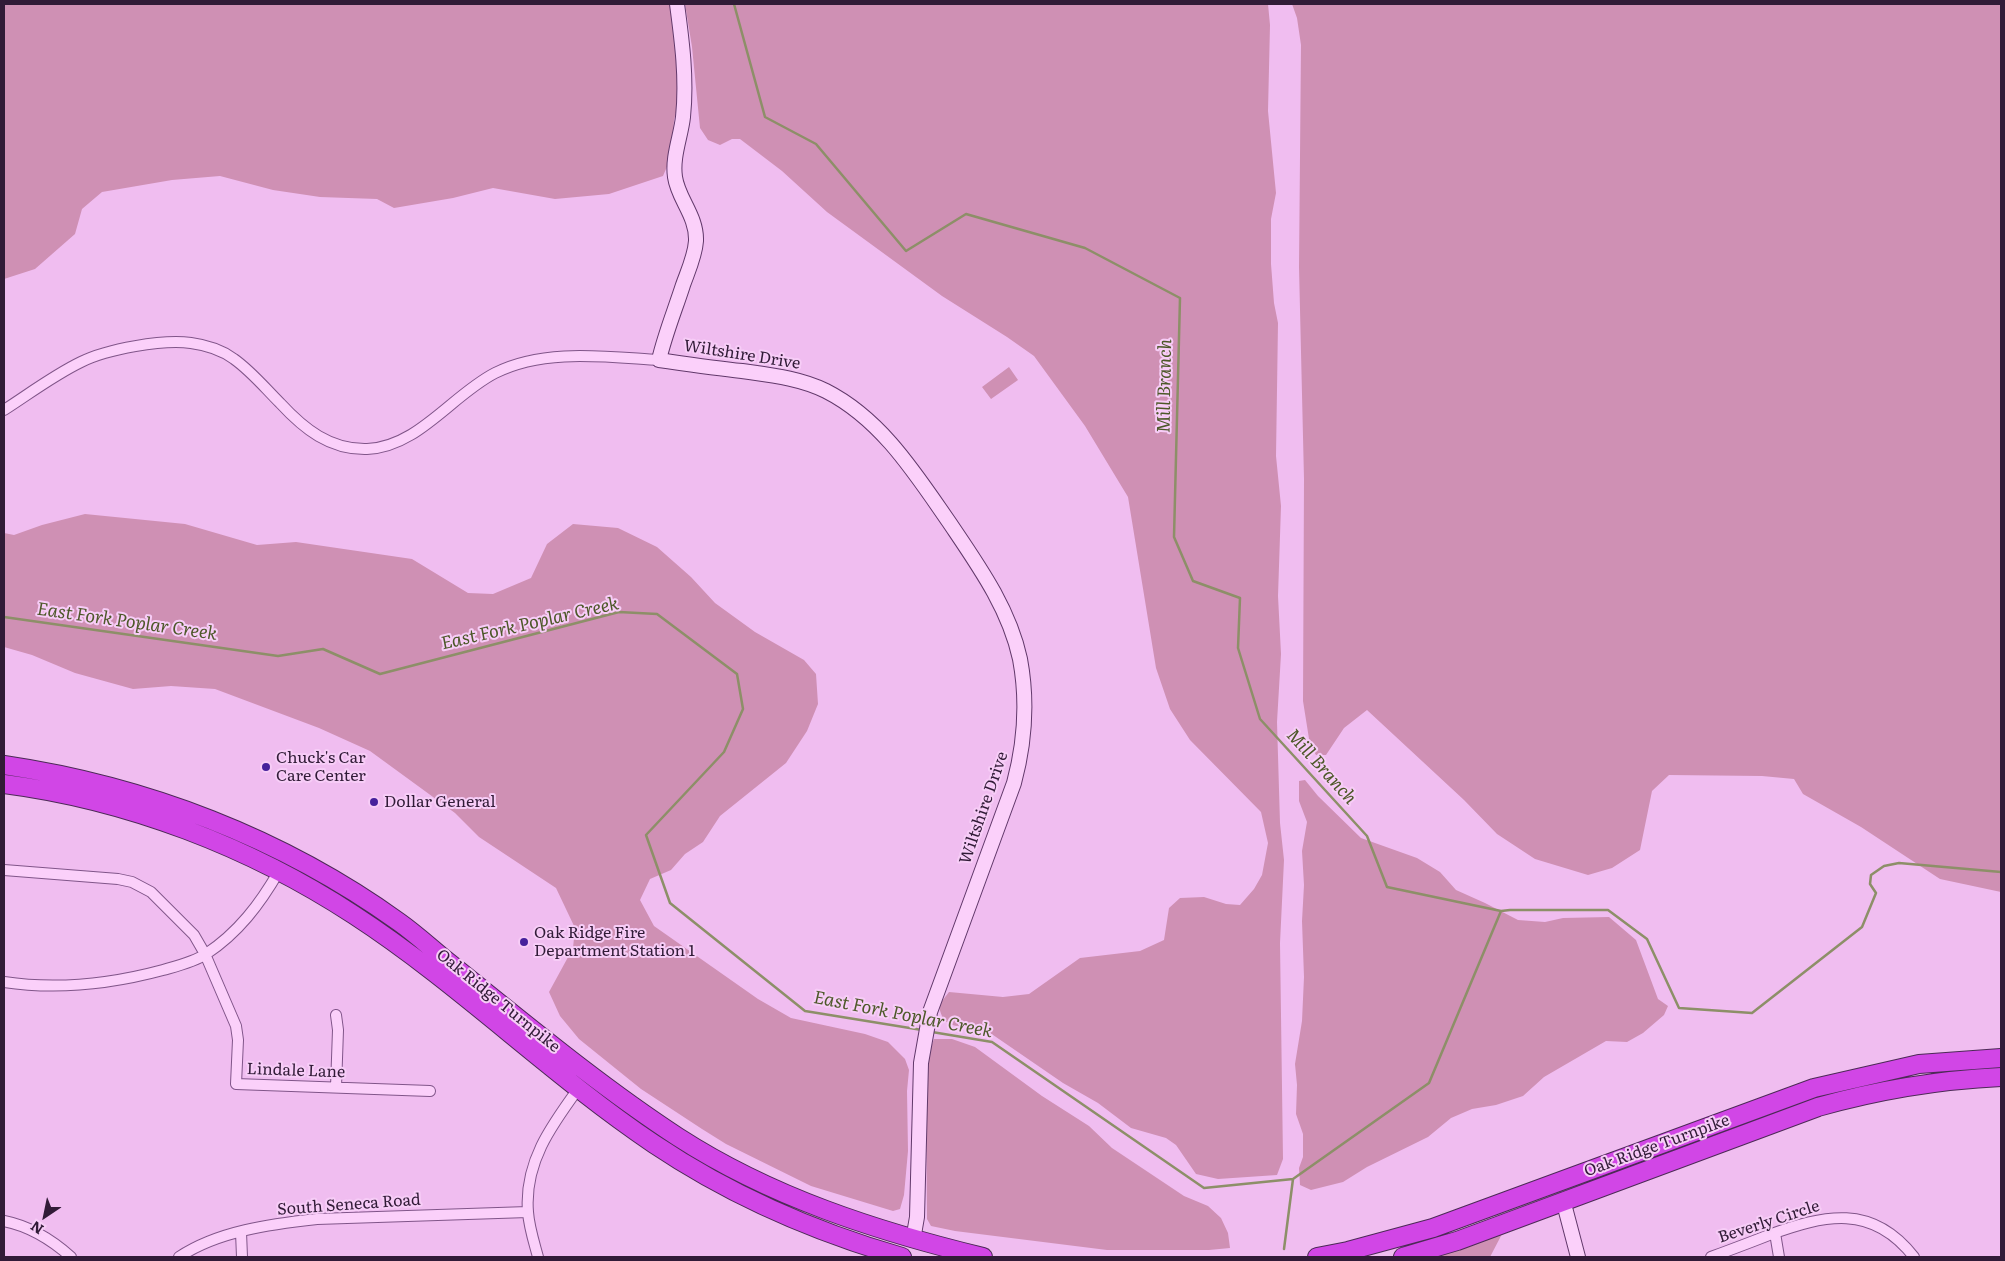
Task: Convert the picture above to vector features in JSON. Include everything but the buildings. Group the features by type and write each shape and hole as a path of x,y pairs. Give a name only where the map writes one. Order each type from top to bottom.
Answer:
{"highway":[{"name":"Oak Ridge Turnpike","path":"4,765 67,775 164,801 242,832 288,855 349,889 397,921 590,1074 679,1137 768,1186 833,1214 913,1240 983,1257"},
{"name":"Oak Ridge Turnpike","path":"4,784 117,808 193,833 279,871 374,928 578,1089 655,1145 737,1193 817,1228 902,1257"},
{"path":"279,871 288,855"},
{"path":"482,1012 494,998"},
{"name":"Oak Ridge Turnpike","path":"1317,1257 1348,1251 1433,1228 1814,1088 1919,1064 2001,1058"},
{"path":"578,1089 590,1074"},
{"name":"Oak Ridge Turnpike","path":"1403,1257 1457,1240 1745,1133 1842,1100 1909,1086 2001,1077"},
{"path":"1559,1182 1563,1200"},
{"path":"908,1257 913,1240"}],"street":[{"path":"659,360 664,337 690,268 696,241 693,221 675,176 674,166 683,117 684,95 683,45 677,4"},
{"name":"Wiltshire Drive","path":"4,410 64,372 98,355 122,349 173,342 192,343 208,347 233,358 246,368 298,422 316,436 347,448 370,449 395,443 409,436 464,393 495,373 515,365 548,358 575,357 659,360 793,379 824,390 853,408 886,438 916,474 974,560 1008,620 1016,643 1024,681 1025,707 1022,747 1014,783 937,988 928,1018 918,1095 917,1217 913,1240"},
{"path":"4,870 87,876 132,882 151,892 194,935 205,954"},
{"path":"4,982 56,986 101,983 160,971 205,954 234,932 248,918 279,871"},
{"name":"Lindale Lane","path":"205,954 236,1026 238,1040 236,1084 430,1091"},
{"path":"336,1015 338,1030 336,1087"},
{"path":"538,1257 528,1212 532,1168 540,1146 558,1116 578,1089"},
{"path":"1563,1200 1578,1257"},
{"name":"South Seneca Road","path":"179,1257 198,1246 241,1232 287,1222 317,1219 528,1212"},
{"name":"Beverly Circle","path":"1711,1257 1822,1218 1853,1219 1874,1224 1908,1249 1914,1257"},
{"path":"4,1221 35,1232 71,1257"},
{"path":"241,1232 242,1257"},
{"path":"1775,1233 1779,1257"}],"shaded area":[{"path":"4,4 672,4 678,44 679,101 674,120 672,155 663,176 609,194 555,199 493,188 453,198 394,208 377,199 320,197 273,190 220,176 172,180 102,192 82,209 75,234 35,269 4,279"},
{"path":"685,4 1268,4 1270,25 1268,111 1276,193 1271,219 1271,264 1274,303 1278,323 1276,456 1281,506 1278,596 1281,654 1277,722 1280,823 1284,860 1280,943 1283,1159 1277,1175 1218,1179 1196,1174 1176,1145 1166,1138 1131,1128 1098,1103 1063,1083 980,1026 966,1027 953,1025 944,1019 939,1005 949,992 1003,997 1029,994 1080,958 1140,951 1164,940 1169,908 1180,898 1204,897 1226,904 1240,905 1254,889 1262,875 1268,843 1261,812 1190,740 1170,709 1156,668 1128,497 1085,426 1034,356 942,296 827,212 782,171 740,139 732,139 720,145 708,140 700,128 692,47"},
{"path":"1292,4 2001,4 2001,892 1940,879 1861,827 1803,794 1794,779 1762,776 1669,775 1652,791 1640,850 1612,868 1588,875 1535,859 1497,834 1464,800 1367,710 1344,728 1326,755 1316,755 1310,745 1303,701 1304,479 1299,267 1301,45 1297,18"},
{"path":"1009,367 1018,380 991,399 982,387"},
{"path":"85,514 185,524 257,545 296,542 412,559 468,593 493,594 531,578 547,544 573,524 618,528 657,547 691,577 715,603 755,632 804,660 816,674 818,704 807,731 786,763 720,816 703,842 685,854 671,870 650,879 640,900 654,926 758,999 791,1018 865,1034 888,1042 905,1059 909,1070 907,1091 908,1151 904,1195 900,1209 893,1211 811,1186 726,1144 641,1089 579,1039 560,1016 549,992 573,948 575,928 556,888 479,837 455,813 370,751 319,728 215,689 171,686 133,689 75,673 32,655 4,647 4,533 14,535 42,525"},
{"path":"1305,780 1318,796 1361,838 1417,858 1440,872 1456,890 1518,920 1545,922 1563,918 1609,917 1636,940 1658,999 1668,1006 1664,1015 1643,1033 1627,1042 1606,1041 1544,1077 1523,1096 1496,1105 1472,1109 1451,1118 1428,1137 1367,1167 1343,1182 1311,1190 1300,1185 1299,1168 1303,1157 1303,1134 1296,1114 1297,1085 1295,1064 1302,1021 1304,885 1302,851 1307,822 1299,801 1299,781"},
{"path":"934,1039 952,1039 975,1047 1042,1096 1089,1126 1112,1148 1184,1196 1208,1206 1221,1218 1228,1233 1230,1248 1209,1250 1107,1250 955,1231 931,1226 927,1219 926,1078 929,1052"},
{"path":"1502,1234 1490,1257 1435,1257"}],"waterway":[{"name":"Mill Branch","path":"734,4 765,117 816,144 906,251 966,214 1085,248 1180,298 1174,537 1193,581 1240,598 1238,648 1260,719 1367,836 1387,887 1501,911 1608,910 1647,939 1679,1008 1752,1013 1862,927 1876,893 1870,884 1871,875 1884,866 1899,863 2001,872"},
{"name":"East Fork Poplar Creek","path":"4,617 278,656 323,649 380,674 619,612 657,614 737,674 743,709 724,752 646,835 670,903 805,1011 922,1030"},
{"name":"East Fork Poplar Creek","path":"932,1032 992,1042 1204,1188 1293,1179 1429,1083 1501,911"},
{"path":"1284,1249 1293,1179"}],"place":[{"name":"Chuck's Car Care Center","path":"266,767"},
{"name":"Dollar General","path":"374,802"},
{"name":"Oak Ridge Fire Department Station 1","path":"524,942"}]}
